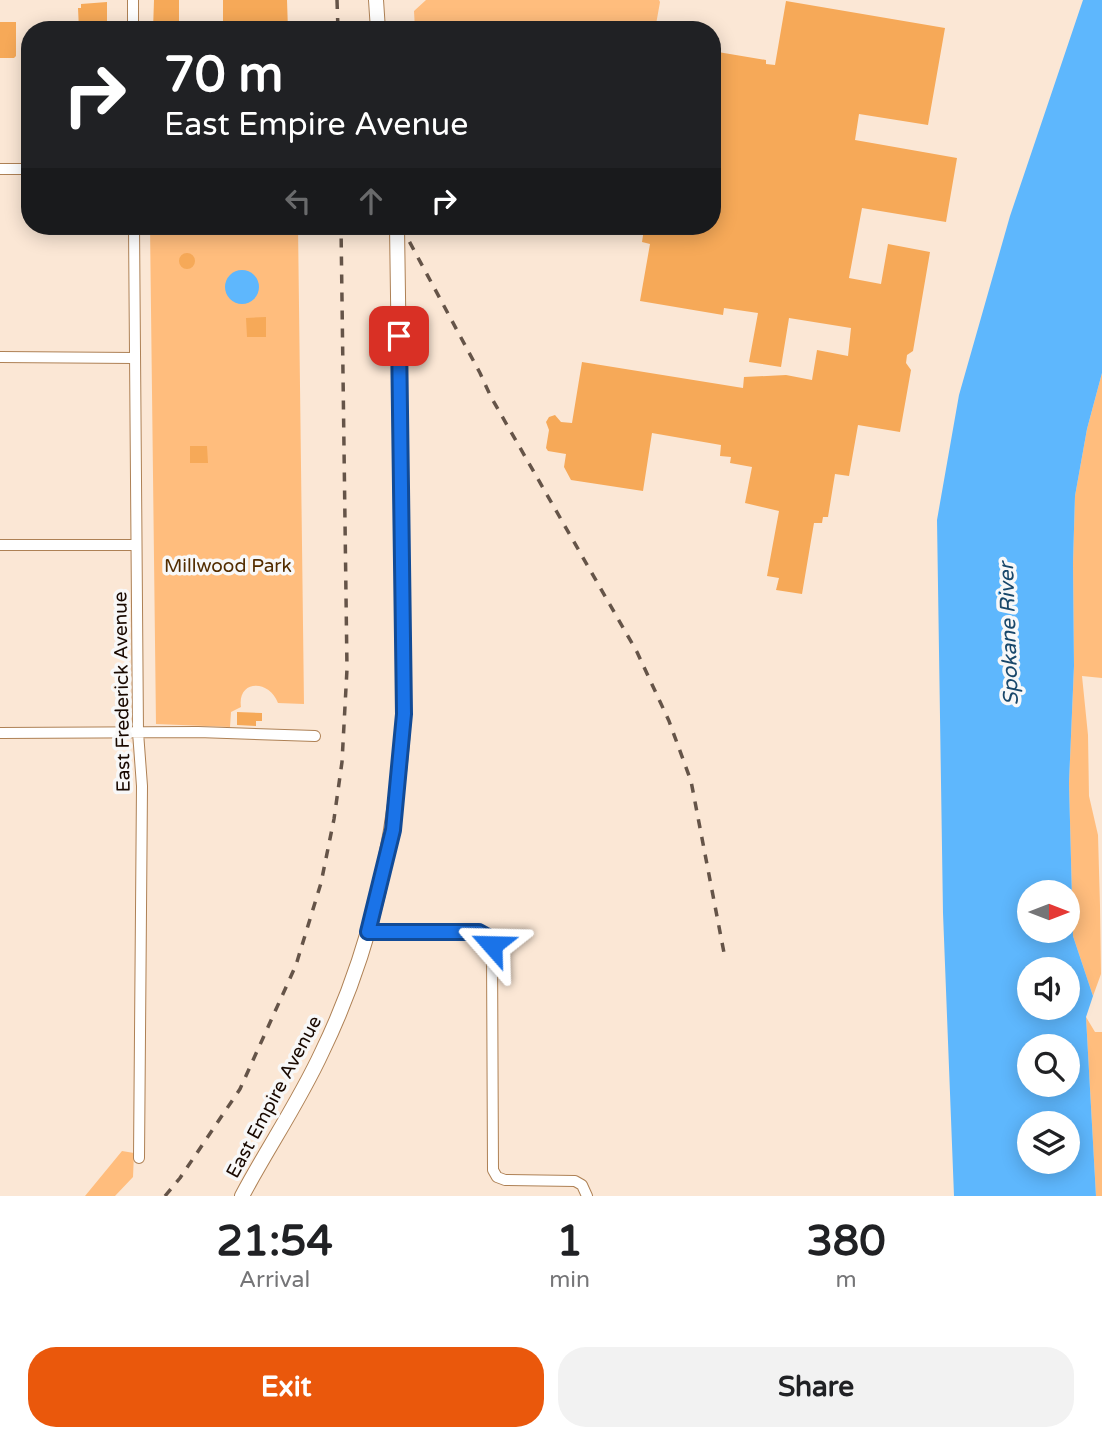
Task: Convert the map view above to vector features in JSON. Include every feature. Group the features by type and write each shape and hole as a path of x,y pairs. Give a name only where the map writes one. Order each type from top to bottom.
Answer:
{"street":[{"path":"133,0 133,21"},
{"path":"376,0 377,21"},
{"path":"0,169 21,169"},
{"name":"East Frederick Avenue","path":"134,235 138,733 142,786 139,1158"},
{"name":"East Empire Avenue","path":"242,1196 295,1106 349,991 385,871 393,830 404,714 397,235"},
{"path":"0,357 134,358"},
{"path":"0,545 136,545"},
{"path":"0,733 198,732 315,736"},
{"path":"368,932 474,932 488,937 492,950 493,1170 497,1177 508,1181 565,1180 582,1185 587,1196"}],"green space":[{"path":"426,0 660,2 657,21 415,21 414,11"},
{"name":"Millwood Park","path":"150,235 298,235 304,704 278,703 268,690 255,686 244,692 241,707 231,712 230,727 156,724"},
{"path":"1102,373 1102,678 1082,676 1088,735 1089,796 1098,835 1101,974 1093,996 1075,943 1080,943 1080,880 1072,880 1069,783 1074,666 1075,496 1087,429"},
{"path":"1086,1017 1095,1032 1102,1032 1102,1196 1096,1196"},
{"path":"122,1151 134,1153 133,1177 115,1196 85,1196"}],"water":[{"name":"Spokane River","path":"1083,0 1102,0 1102,373 1087,429 1075,496 1074,666 1069,783 1072,880 1017,880 1017,943 1075,943 1080,957 1093,996 1086,1017 1096,1196 954,1196 943,913 937,520 959,395 1010,216"},
{"path":"242,270 254,275 259,287 254,299 242,304 230,299 225,287 230,275"}],"building":[{"path":"154,0 179,0 179,21 153,21"},
{"path":"223,0 287,0 288,21 223,21"},
{"path":"786,1 945,28 928,125 859,114 855,140 957,158 946,222 862,208 849,278 881,284 888,244 930,252 913,351 907,355 906,363 911,370 900,432 858,425 849,476 835,474 828,517 823,517 822,523 814,523 802,594 776,590 779,578 767,576 779,511 745,503 752,467 730,463 731,457 720,456 721,445 652,433 643,491 571,480 564,467 566,454 548,451 546,448 549,430 546,422 549,417 555,415 561,422 572,423 582,362 743,388 744,377 786,375 812,380 817,350 848,356 851,328 789,318 781,367 749,362 758,313 724,308 723,315 640,301 650,244 642,242 643,235 721,235 721,52 766,60 766,64 775,65"},
{"path":"107,2 107,21 79,21 78,8 81,8 81,4"},
{"path":"0,22 16,22 14,58 0,58"},
{"path":"184,253 190,253 195,261 193,267 184,269 179,264 179,258"},
{"path":"266,317 266,337 247,337 246,318"},
{"path":"190,446 207,446 208,463 190,463"},
{"path":"237,712 262,713 262,721 256,721 256,726 237,725"}],"railway":[{"path":"337,0 338,21"},
{"path":"165,1196 240,1089 296,965 321,883 334,819 342,762 347,669 341,235"},
{"path":"406,235 491,397 637,652 669,721 691,781 725,958"}],"route":[{"path":"399,336 404,714 393,830 368,932 479,932 488,937 492,945"}]}
